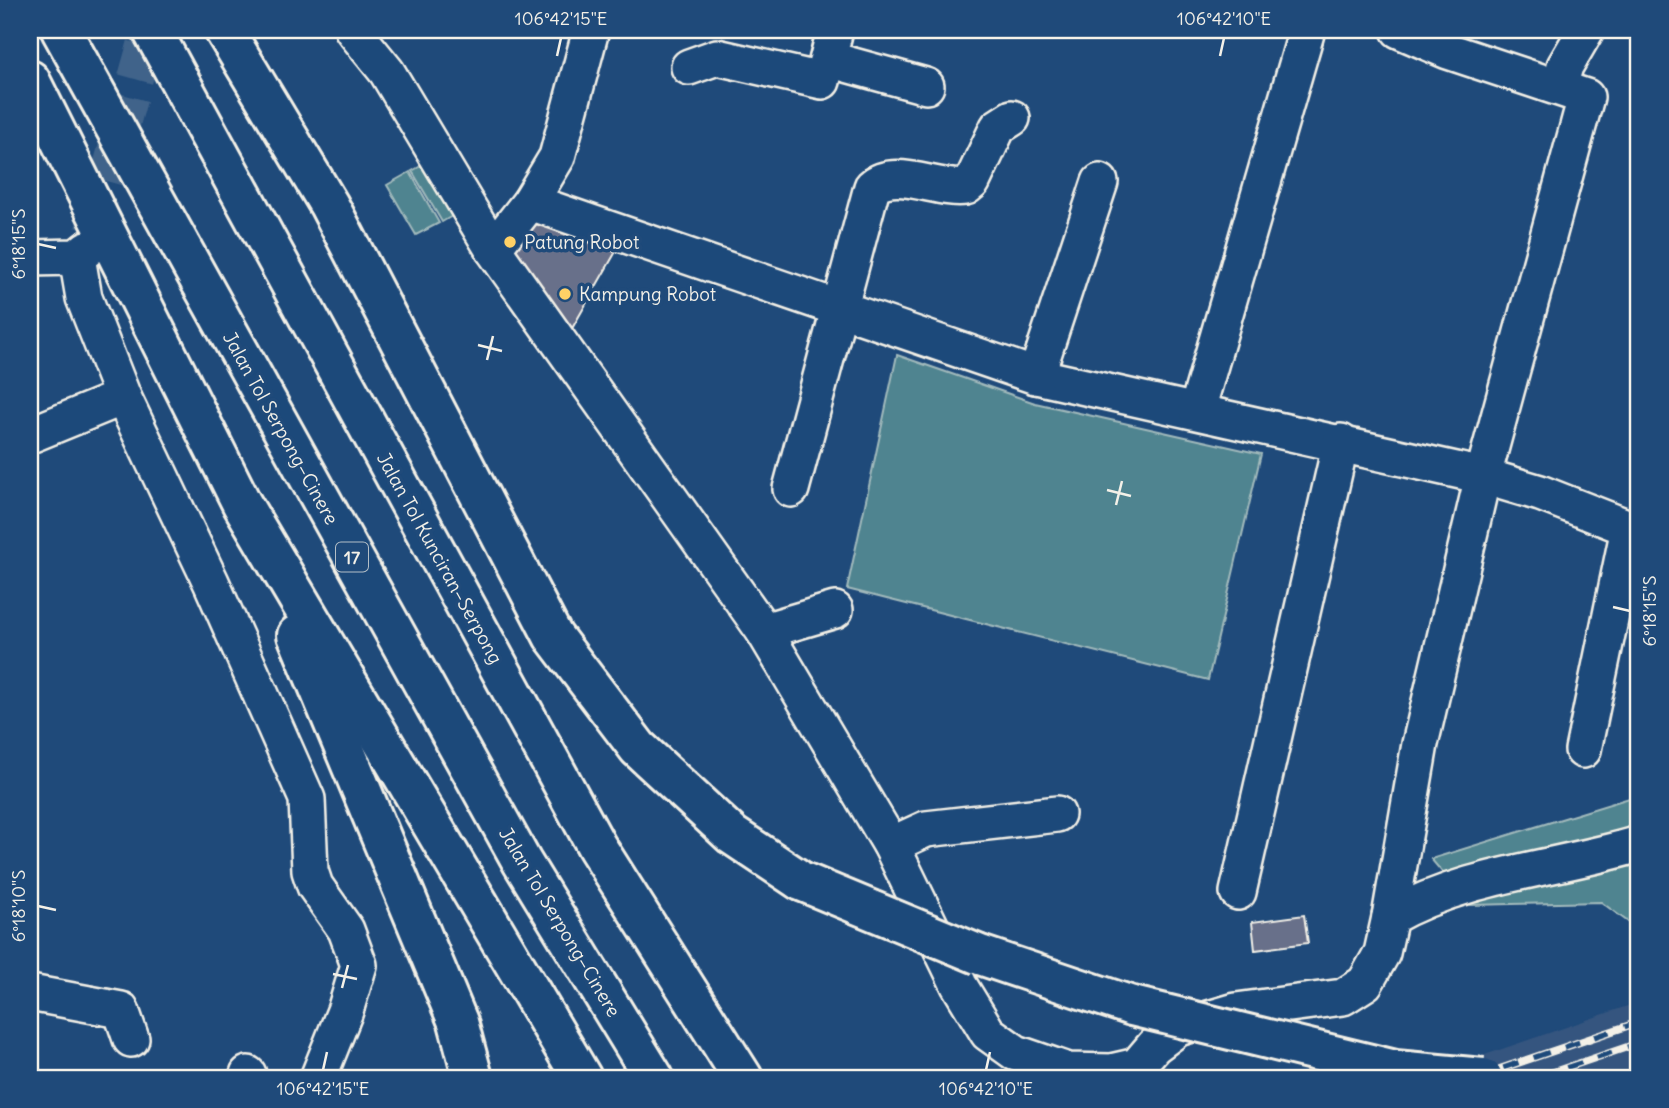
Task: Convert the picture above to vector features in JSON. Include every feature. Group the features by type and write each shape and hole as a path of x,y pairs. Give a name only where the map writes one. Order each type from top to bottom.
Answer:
{"highway":[{"name":"Jalan Tol Serpong–Cinere","path":"61,30 522,862 654,1078"},
{"name":"Jalan Tol Kunciran–Serpong","path":"152,30 597,847 743,1078"},
{"path":"224,30 329,205 553,636 638,748 732,835 801,881 980,955 1132,1006 1395,1070 1483,1078"},
{"path":"30,80 242,503 582,1078"},
{"path":"242,503 458,1022 473,1078"}],"street":[{"path":"352,30 387,72 493,249 764,631 891,845 959,985 988,1033 1016,1053 1068,1071 1111,1072 1137,1066 1154,1046 1178,1028 1236,1012 1343,997 1365,984 1382,953 1420,744 1483,476 1586,97 1448,51 1399,30"},
{"path":"493,249 530,202 557,157 591,30"},
{"path":"1197,410 1307,30"},
{"path":"1559,87 1565,66 1586,30"},
{"path":"689,67 717,57 822,81 832,44 926,86"},
{"path":"791,489 872,187 876,183 895,179 966,187 972,182 998,127 1012,118"},
{"path":"1036,376 1100,183"},
{"path":"530,202 839,306 1036,376 1341,442 1483,476 1540,493 1634,528 1583,750"},
{"path":"30,258 82,253 84,298 123,397 211,582 307,799 310,871 315,886 346,930 359,965 345,1011 318,1078"},
{"path":"30,435 123,397"},
{"path":"1238,892 1341,442"},
{"path":"764,631 835,610"},
{"path":"891,845 926,829 1057,814"},
{"path":"1390,917 1422,899 1488,879 1639,844"},
{"path":"30,993 121,1010 131,1039"}],"shaded area":[{"path":"1639,1002 1639,1078 1418,1078"}],"green space":[{"path":"435,158 464,209 442,222 412,171"},
{"path":"410,172 439,223 416,235 387,185"},
{"path":"897,355 1035,403 1261,454 1208,680 847,589"},
{"path":"1639,795 1639,930 1601,902 1470,905 1431,859"}],"building":[{"name":"Kampung Robot","path":"535,213 622,241 566,339 510,249"},
{"path":"1304,915 1308,943 1255,950 1252,922"}],"tunnel":[{"path":"92,232 149,30"}],"railway":[{"path":"1473,1078 1639,1022"},
{"path":"1536,1078 1639,1043"}],"place":[{"name":"Patung Robot","path":"510,242"},
{"name":"Kampung Robot","path":"565,294"}]}
